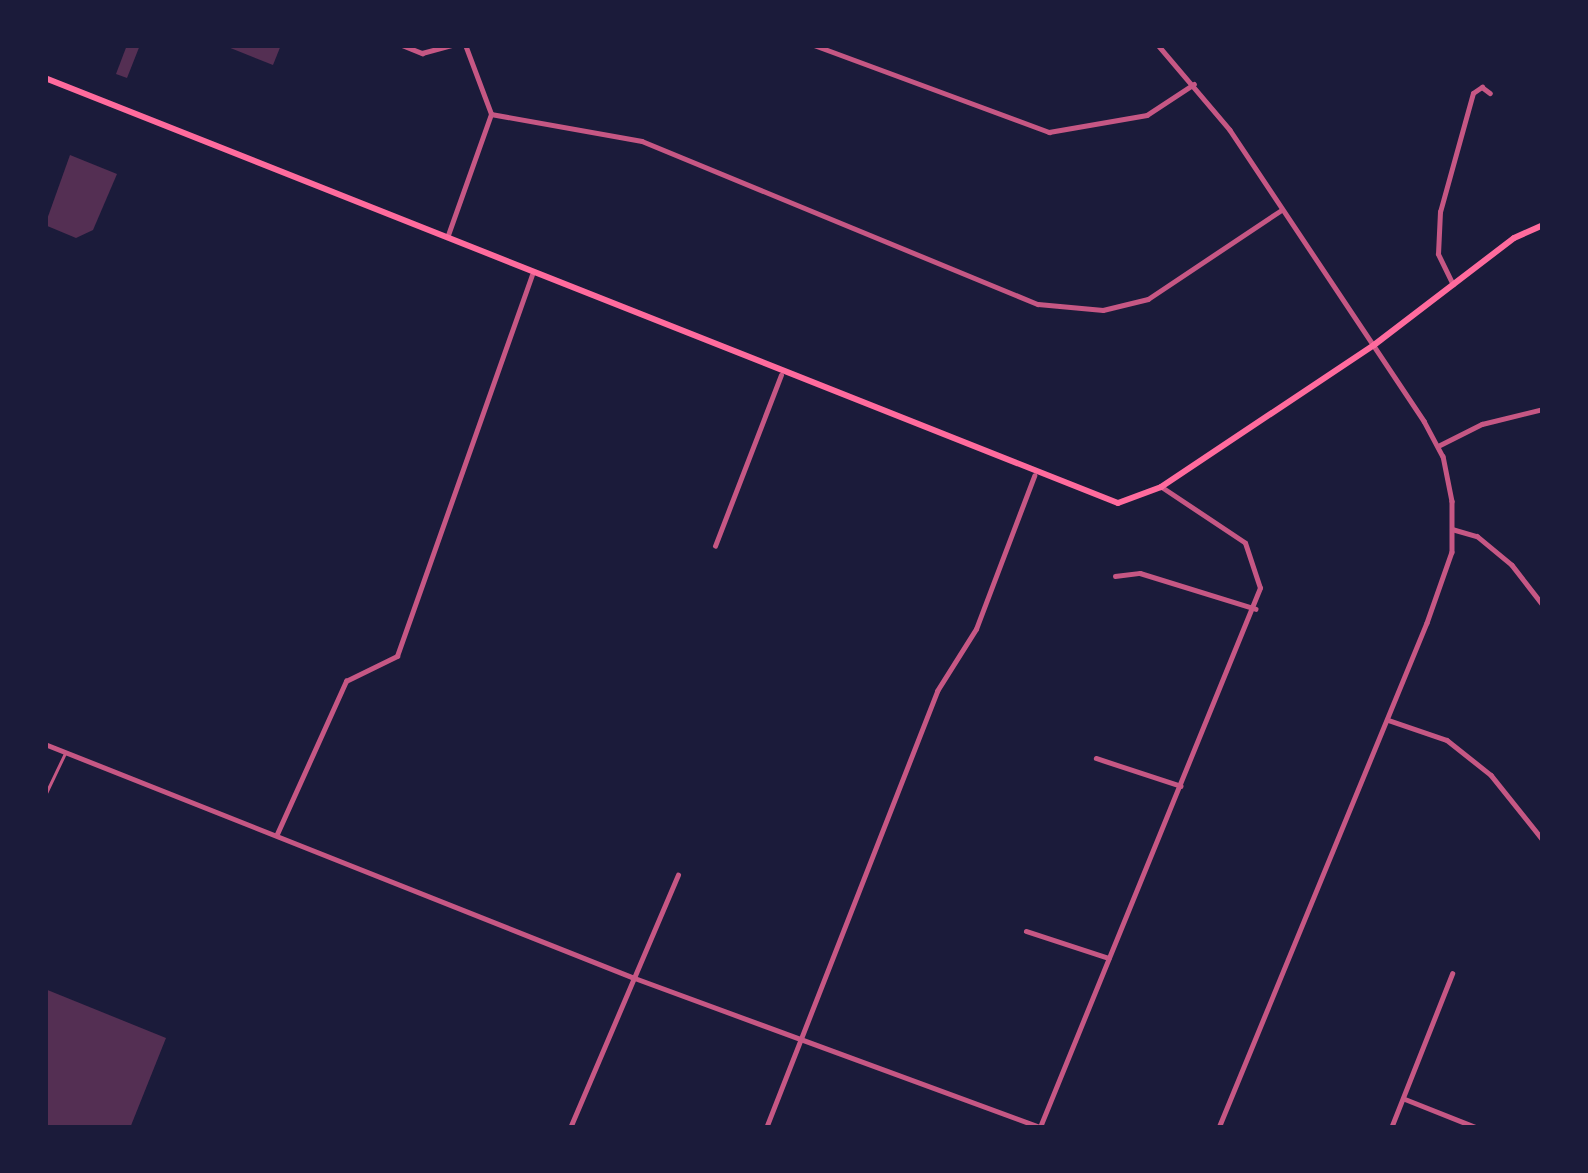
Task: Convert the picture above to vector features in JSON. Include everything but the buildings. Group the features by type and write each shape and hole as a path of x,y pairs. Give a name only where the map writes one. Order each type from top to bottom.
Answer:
{"main road":[{"path":"45,78 1034,476 1118,503 1161,487 1543,225"}],"street":[{"path":"402,45 422,53 452,45"},
{"path":"446,240 491,114 465,45"},
{"path":"814,45 1049,132 1147,116 1194,84"},
{"path":"1160,46 1194,84 1282,209 1438,446 1452,529 1452,552 1388,720 1219,1128"},
{"path":"1453,285 1438,254 1440,212 1473,93 1482,87 1490,93"},
{"path":"491,114 565,121 642,141 1038,304 1103,310 1148,299 1282,209"},
{"path":"277,835 346,681 397,656 532,274"},
{"path":"715,546 781,375"},
{"path":"1438,446 1482,424 1543,410"},
{"path":"766,1128 937,691 976,629 1034,476"},
{"path":"45,744 632,977 1041,1128 1256,609 1260,588 1245,543 1161,487"},
{"path":"1452,529 1495,550 1543,604"},
{"path":"1115,576 1140,573 1256,609"},
{"path":"1388,720 1447,740 1491,775 1543,840"},
{"path":"1096,758 1181,786"},
{"path":"570,1128 678,875"},
{"path":"1026,932 1109,958"},
{"path":"1391,1128 1452,974"},
{"path":"1405,1099 1478,1128"}],"lane":[{"path":"45,795 65,752"}]}
